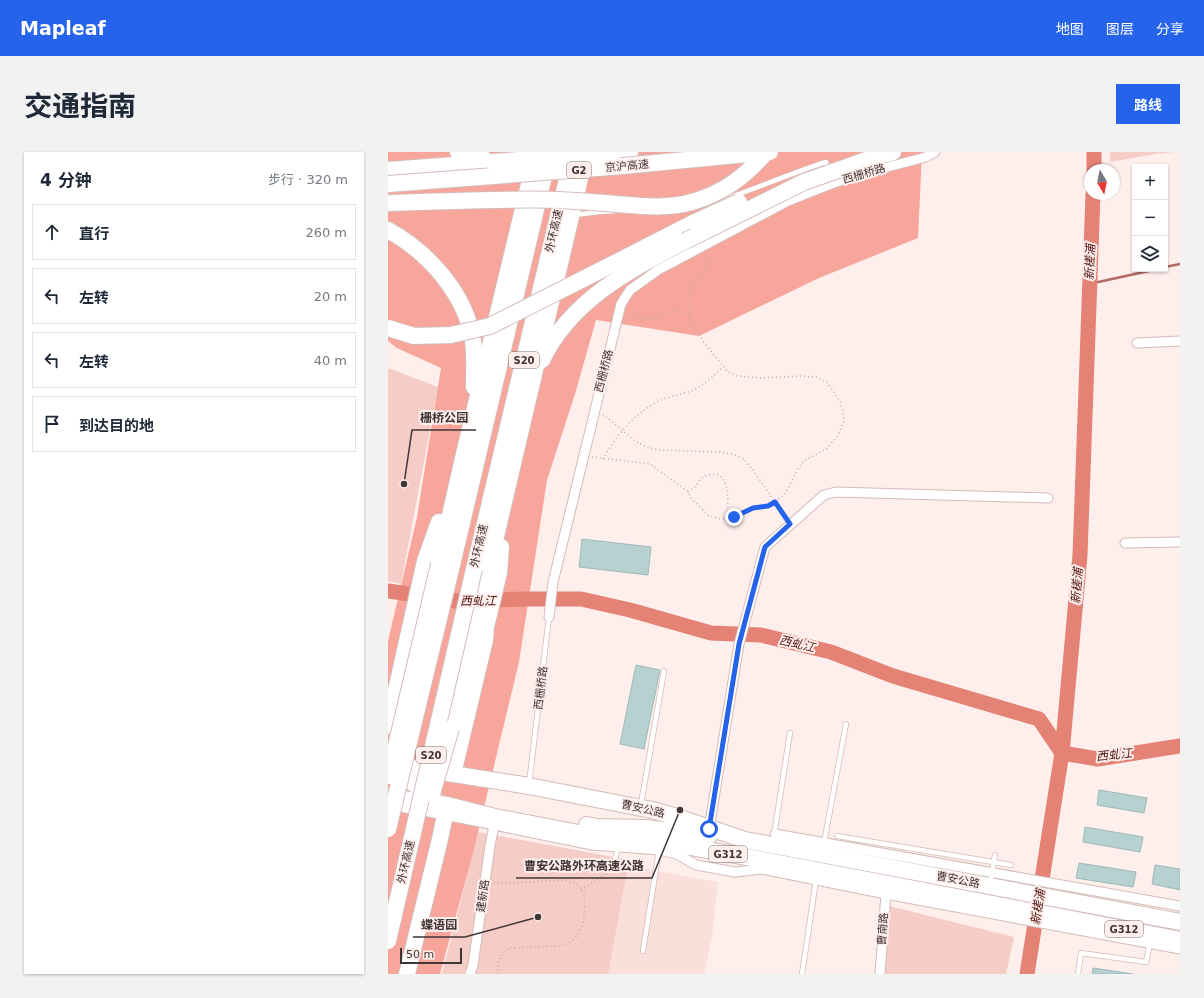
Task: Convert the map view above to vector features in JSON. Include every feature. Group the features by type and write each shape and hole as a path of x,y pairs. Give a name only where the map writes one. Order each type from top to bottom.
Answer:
{"highway":[{"path":"458,152 474,155 493,162"},
{"path":"393,778 438,563 537,152"},
{"name":"外环高速","path":"388,829 438,563 550,152"},
{"name":"外环高速","path":"486,571 573,152"},
{"path":"388,942 418,847 451,728 486,571 586,152"},
{"name":"京沪高速","path":"388,170 630,152"},
{"path":"388,203 556,200 641,206 670,206 692,202 725,189 756,165 766,152"},
{"name":"京沪高速","path":"388,184 623,166 770,152"},
{"path":"388,328 414,336 451,335 490,326 674,233 766,190 838,164 885,152"},
{"path":"532,382 543,358 570,319 595,295 625,273 804,182 853,164 893,152"},
{"path":"388,230 415,247 432,263 458,298 467,318 473,341 474,411"},
{"path":"388,726 412,614 438,563"},
{"path":"393,778 434,779 453,774 485,640 486,571"},
{"name":"曹安公路","path":"388,763 529,786 640,808 677,817 744,840 774,839 1071,894"},
{"path":"388,767 393,778 443,806"},
{"path":"388,791 407,792 443,806 597,827 646,828 744,840"},
{"name":"曹安公路","path":"388,796 443,806 495,821 599,837 618,843 659,846 1151,939"},
{"path":"407,974 440,839 443,806"},
{"name":"G312","path":"1071,894 1180,922"},
{"name":"G312","path":"1151,939 1180,940"}],"street":[{"name":"西栅桥路","path":"549,617 553,582 620,304 630,290 658,270 788,201 857,175 926,157 935,152"},
{"path":"1137,343 1180,341"},
{"path":"709,829 739,644 765,547 824,494 836,492 1048,498"},
{"path":"1125,543 1180,542"},
{"path":"388,805 443,806"},
{"name":"建新路","path":"470,974 473,965 495,821"},
{"name":"曹南路","path":"880,974 887,889"},
{"path":"1071,894 1180,906"},
{"path":"1151,939 1180,949"}],"lane":[{"path":"704,206 826,162 831,184"},
{"path":"571,216 598,212 622,211"},
{"path":"663,212 677,211"},
{"name":"西栅桥路","path":"529,786 549,617"},
{"path":"640,808 664,671"},
{"path":"823,848 846,724"},
{"path":"774,839 790,733"},
{"path":"837,836 1011,865"},
{"path":"613,868 618,843"},
{"path":"643,951 659,846"},
{"path":"894,861 897,846"},
{"path":"990,879 995,855"},
{"path":"802,974 817,875"},
{"path":"1078,974 1081,952 1146,962 1151,939"}],"path":[{"path":"584,456 650,464 688,492 692,499 709,516 721,519 739,515 753,508 768,506 775,502 786,493 797,470 804,461 826,449 838,436 844,420 843,412 840,401 827,382 816,377 802,376 760,378 737,376 728,372 723,367 695,329 690,316 688,300 691,284 696,277 702,273 708,261 702,246"},
{"path":"619,310 643,319 660,318 674,311 679,311 690,316"},
{"path":"603,459 609,448 630,422 662,400 691,391 702,385 723,367"},
{"path":"596,407 635,441 646,447 658,450 722,452 744,459 790,524"},
{"path":"688,492 695,487 702,477 713,474 718,475 727,486 727,518"},
{"path":"581,890 613,868"},
{"path":"485,882 509,883 565,880 578,885 584,895 585,909 583,924 577,936 568,944 558,946 510,948 503,953 498,962 498,974"}],"shaded area":[{"path":"388,152 922,152 918,238 819,278 699,336 596,320 575,394 547,480 519,662 473,853 440,974 388,974 388,641 417,517 441,368 397,348 388,341"},
{"path":"1110,152 1174,152 1110,162"},
{"path":"388,368 438,387 401,584 388,581"},
{"path":"478,832 629,860 608,974 442,974"},
{"path":"496,838 634,867 718,882 712,936 704,974 558,974"},
{"path":"885,905 1014,937 1006,974 880,974"}],"building":[{"path":"582,539 651,547 648,575 579,567"},
{"path":"636,665 660,670 644,749 620,744"},
{"path":"1099,790 1147,798 1144,813 1097,805"},
{"path":"1085,827 1143,837 1140,852 1083,842"},
{"path":"1079,863 1136,872 1133,887 1076,878"},
{"path":"1155,865 1180,869 1180,890 1152,884"},
{"path":"1093,968 1133,974 1092,974"}],"waterway":[{"name":"新槎浦","path":"1094,152 1094,164"},
{"name":"新槎浦","path":"1027,974 1062,753 1080,555 1093,200"},
{"path":"1168,266 1180,264"},
{"path":"1089,284 1144,272"},
{"name":"西虬江","path":"388,591 456,601 581,599 630,610 711,633 761,635 831,652 893,676 1039,719 1062,753 1098,759 1180,746"}],"place":[{"name":"栅桥公园","path":"404,484"},
{"name":"曹安公路外环高速公路","path":"680,810"},
{"name":"蝶语园","path":"538,917"}],"route":[{"path":"709,829 743,627 765,547 790,524 775,502 768,506 753,508 734,517"}]}
